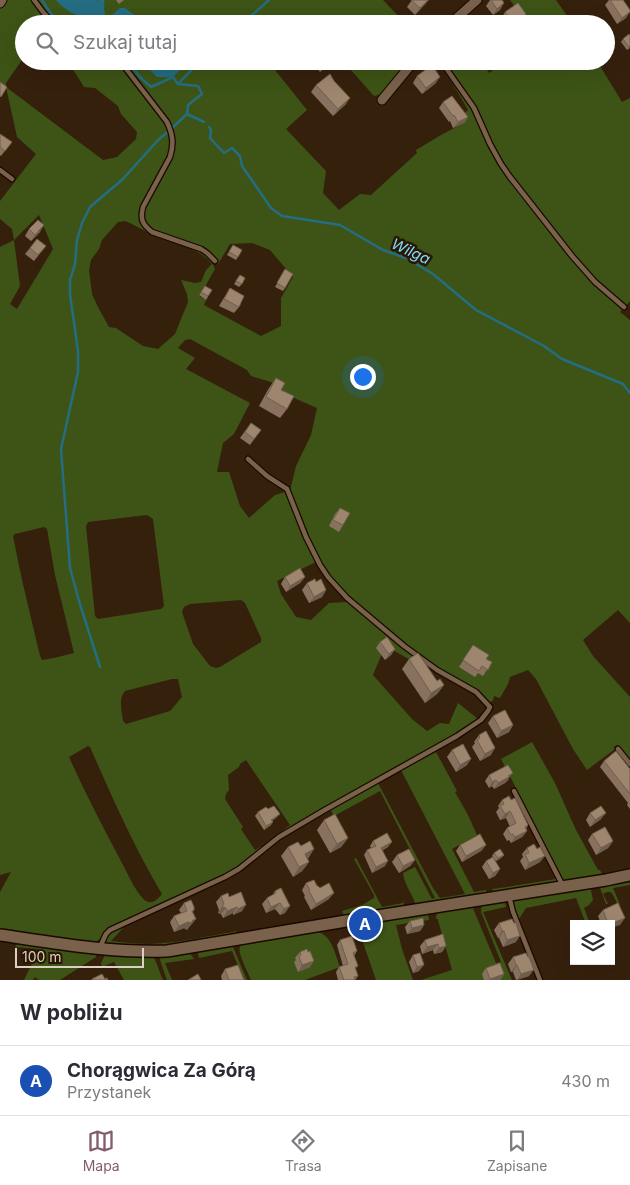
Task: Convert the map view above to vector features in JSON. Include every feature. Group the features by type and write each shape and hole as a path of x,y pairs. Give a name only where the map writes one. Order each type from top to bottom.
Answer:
{"street":[{"path":"460,15 477,0"},
{"path":"382,100 407,70"},
{"path":"0,935 99,949 167,951 630,875"}],"lane":[{"path":"34,0 46,15"},
{"path":"127,70 167,122 173,141 170,157 143,207 142,222 152,232 201,249 208,253 215,261"},
{"path":"447,70 474,108 490,144 510,177 572,256 595,282 624,307"},
{"path":"0,170 12,179"},
{"path":"99,949 110,930 225,877 244,865 277,838 471,727 481,720 490,707 476,692 437,670 404,646 347,598 328,577 313,553 287,489 267,476 248,459"},
{"path":"618,749 630,764"},
{"path":"514,792 563,887"},
{"path":"509,895 513,912 540,980"}],"green space":[{"path":"7,0 32,0 42,15 15,15 15,70 6,83 6,87 0,83 0,8"},
{"path":"37,0 383,0 397,15 49,15"},
{"path":"510,0 556,0 567,15 521,15"},
{"path":"73,70 124,70 132,80 138,80 130,70 275,70 307,110 286,129 326,171 323,193 339,210 360,194 371,195 417,153 416,150 464,123 461,116 468,110 444,70 473,110 489,147 512,182 577,266 622,310 620,312 630,320 630,623 618,610 583,640 593,656 630,697 630,760 617,745 614,747 615,749 587,770 573,749 536,679 528,670 510,677 500,698 494,696 493,700 489,702 478,692 405,645 344,593 319,558 304,528 290,491 296,466 311,435 317,408 287,395 271,382 251,376 247,370 190,339 185,340 178,348 195,358 186,369 250,403 234,434 223,443 217,472 229,472 240,506 249,518 275,495 285,492 316,562 277,581 281,594 296,617 311,620 329,603 347,602 418,659 414,662 382,644 381,656 373,675 412,719 427,731 440,723 449,724 458,703 478,719 454,735 317,812 275,837 267,844 266,843 290,825 246,760 228,775 229,790 225,799 255,850 262,846 245,861 222,876 110,927 100,939 93,943 0,932 0,892 11,872 0,875 0,247 14,240 12,229 0,219 0,201 36,154 17,137 6,87 103,160 117,157 136,139 137,132 121,114 118,106 95,88 84,87","holes":["174,136 175,147 172,158 145,207 144,217 146,222 153,230 201,247 212,255 218,264 230,244 252,243 270,250 293,277 281,298 281,326 261,336 204,305 206,300 199,296 215,269 210,258 198,250 148,231 141,223 140,207 170,151","39,215 53,249 17,309 10,304 20,286 14,240","125,221 149,233 191,248 212,264 206,270 201,282 195,283 181,280 188,302 175,334 158,349 143,346 116,328 109,327 92,294 89,270 91,260 99,249 102,240 118,222","147,515 153,519 164,606 161,609 98,619 95,616 86,526 88,522","44,527 47,529 55,575 74,653 42,660 40,656 22,580 13,536","241,600 245,603 261,638 261,642 220,667 210,666 193,644 182,612 184,607 190,604","178,679 182,697 170,711 126,724 123,721 121,709 121,701 125,691","88,746 90,747 133,840 162,894 155,901 146,901 136,889 69,757"]},
{"path":"351,70 403,70 382,94 374,96"},
{"path":"449,70 487,70 489,73 493,70 602,70 622,102 630,98 630,301 626,306 595,279 577,259 512,176 498,156 476,109"},
{"path":"532,742 555,783 576,830 598,870 600,870 601,877 566,882 563,879 501,759"},
{"path":"436,752 457,791 455,792 477,835 452,849 474,892 486,890 487,894 416,906 403,873 415,867 432,899 435,898 380,791 334,816 330,809 378,783 440,898 465,894 401,770"},
{"path":"356,858 382,907 403,903 403,900 405,908 345,917 342,911 362,905 374,898 354,859"},
{"path":"556,879 557,884 494,894 492,889 507,887"},
{"path":"630,879 630,885 613,888 621,907 610,892 603,894 608,904 606,904 599,885"},
{"path":"590,886 593,900 584,908 588,920 584,920 576,898 526,908 519,919 513,899"},
{"path":"503,900 506,907 483,912 512,980 421,980 452,970 438,919 436,919 437,911 472,906 496,963 501,962 481,912 482,903"},
{"path":"428,913 429,920 396,925 413,980 376,980 359,928 361,926 362,928 369,927 368,925 394,918"},
{"path":"124,924 123,928 111,941 151,944 234,932 235,930 236,933 241,932 241,934 165,948 106,944 109,934"},
{"path":"315,931 321,933 329,940 340,967 305,980 251,980 240,954 240,947 243,944"},
{"path":"17,944 96,953 96,957 60,980 39,980 35,977 33,980 24,980 39,949 15,947"},
{"path":"231,946 247,980 244,980 232,951 199,958 198,953 201,950"},
{"path":"189,952 194,959 165,963 172,980 167,980 160,960 161,957"},
{"path":"105,955 153,956 163,980 124,980 114,962 102,967 101,963"}],"water":[{"path":"56,0 104,0 106,15 77,15 59,4"},
{"path":"120,8 125,8 134,15 112,15"},
{"path":"150,70 180,70 173,77 157,77"}],"building":[{"path":"411,0 428,0 420,8"},
{"path":"491,0 502,0 504,3 497,9"},
{"path":"610,0 623,0 630,12 622,18"},
{"path":"518,3 526,14 507,15 505,12"},
{"path":"629,34 630,46 629,47 623,39"},
{"path":"425,70 435,70 440,77 426,88 417,76"},
{"path":"330,74 350,98 338,109 316,85"},
{"path":"0,82 7,87 1,97 0,96"},
{"path":"452,96 468,117 458,122 443,102"},
{"path":"0,134 12,142 5,151 0,147"},
{"path":"38,220 44,225 35,235 29,229"},
{"path":"37,239 46,246 38,255 30,248"},
{"path":"233,245 242,250 238,257 229,252"},
{"path":"285,269 293,274 285,288 277,283"},
{"path":"240,275 245,278 242,284 236,281"},
{"path":"205,286 212,290 208,296 201,292"},
{"path":"230,288 244,296 239,307 224,299"},
{"path":"276,378 285,383 281,390 294,396 287,409 266,397"},
{"path":"251,423 261,430 254,439 245,432"},
{"path":"340,508 350,513 343,525 333,520"},
{"path":"300,568 305,577 290,586 285,577"},
{"path":"315,579 316,582 321,579 326,590 314,597 307,583"},
{"path":"387,637 395,649 389,654 380,642"},
{"path":"473,645 489,655 486,659 492,662 488,670 482,666 479,671 463,660"},
{"path":"418,653 437,681 440,679 444,685 431,693 409,659"},
{"path":"505,710 513,725 501,731 493,716"},
{"path":"486,731 495,748 485,754 477,740 480,738 479,735"},
{"path":"463,744 471,759 460,765 452,750"},
{"path":"616,751 630,769 630,794 604,761"},
{"path":"508,765 513,773 498,783 496,780 492,782 489,775"},
{"path":"509,796 511,800 515,798 528,825 525,827 527,831 515,837 513,834 511,835 507,828 516,823 510,811 505,814 500,806 504,804 502,800"},
{"path":"274,806 280,814 271,820 273,822 266,826 258,812 266,807 268,809"},
{"path":"601,806 606,813 595,820 590,813"},
{"path":"335,814 348,838 337,844 324,820"},
{"path":"605,827 613,841 601,848 592,834"},
{"path":"387,833 392,842 381,848 388,861 376,867 367,850 376,846 373,841"},
{"path":"480,834 486,845 466,856 460,845"},
{"path":"310,841 314,849 305,854 309,862 299,867 288,847 298,842 301,846"},
{"path":"534,844 537,849 540,847 545,856 529,863 525,854 529,853 527,848"},
{"path":"409,849 415,860 403,866 397,855"},
{"path":"500,849 504,855 498,858 494,853"},
{"path":"493,857 500,869 493,873 486,861"},
{"path":"314,880 320,888 329,883 334,893 316,904 306,883"},
{"path":"281,888 290,906 284,909 280,903 271,907 267,898"},
{"path":"241,892 246,905 227,911 226,908 222,907 224,904 221,896 228,893 229,897"},
{"path":"191,900 194,907 192,911 196,919 191,923 188,922 179,926 174,916 187,911 184,903"},
{"path":"618,903 625,918 615,922 615,920 607,920 603,910"},
{"path":"423,918 424,925 412,928 410,921"},
{"path":"512,919 516,923 520,936 507,940 499,923"},
{"path":"443,934 446,946 439,948 438,944 427,947 425,940"},
{"path":"352,936 357,951 353,953 358,966 355,967 358,976 354,977 355,980 344,980 339,967 348,964 340,940"},
{"path":"307,949 308,952 310,951 314,961 302,965 299,956 301,955 300,952"},
{"path":"420,953 424,965 417,967 413,955"},
{"path":"526,953 534,970 521,974 513,957"},
{"path":"500,963 504,974 490,979 486,968"},
{"path":"238,965 244,980 229,980 225,969"},
{"path":"102,974 108,980 92,980 92,979"},
{"path":"198,974 201,980 188,980"}],"waterway":[{"name":"Wilga","path":"42,0 52,15"},
{"path":"252,15 269,0"},
{"name":"Wilga","path":"135,70 151,87 173,77 178,84 198,86 202,94 188,105 187,114"},
{"path":"178,84 191,70"},
{"name":"Wilga","path":"187,114 204,122"},
{"path":"172,128 187,114"},
{"name":"Wilga","path":"209,127 211,130 210,138 224,153 232,148 240,156 242,166 271,208 282,216 340,225 383,250 406,258 433,274 476,310 544,346 562,359 623,384 630,393"},
{"path":"100,667 70,568 61,449 78,372 78,351 70,294 70,280 75,264 77,240 82,223 90,207 123,179 158,140 169,131"}],"place":[{"name":"Chorągwica Za Górą","path":"365,924"}]}
